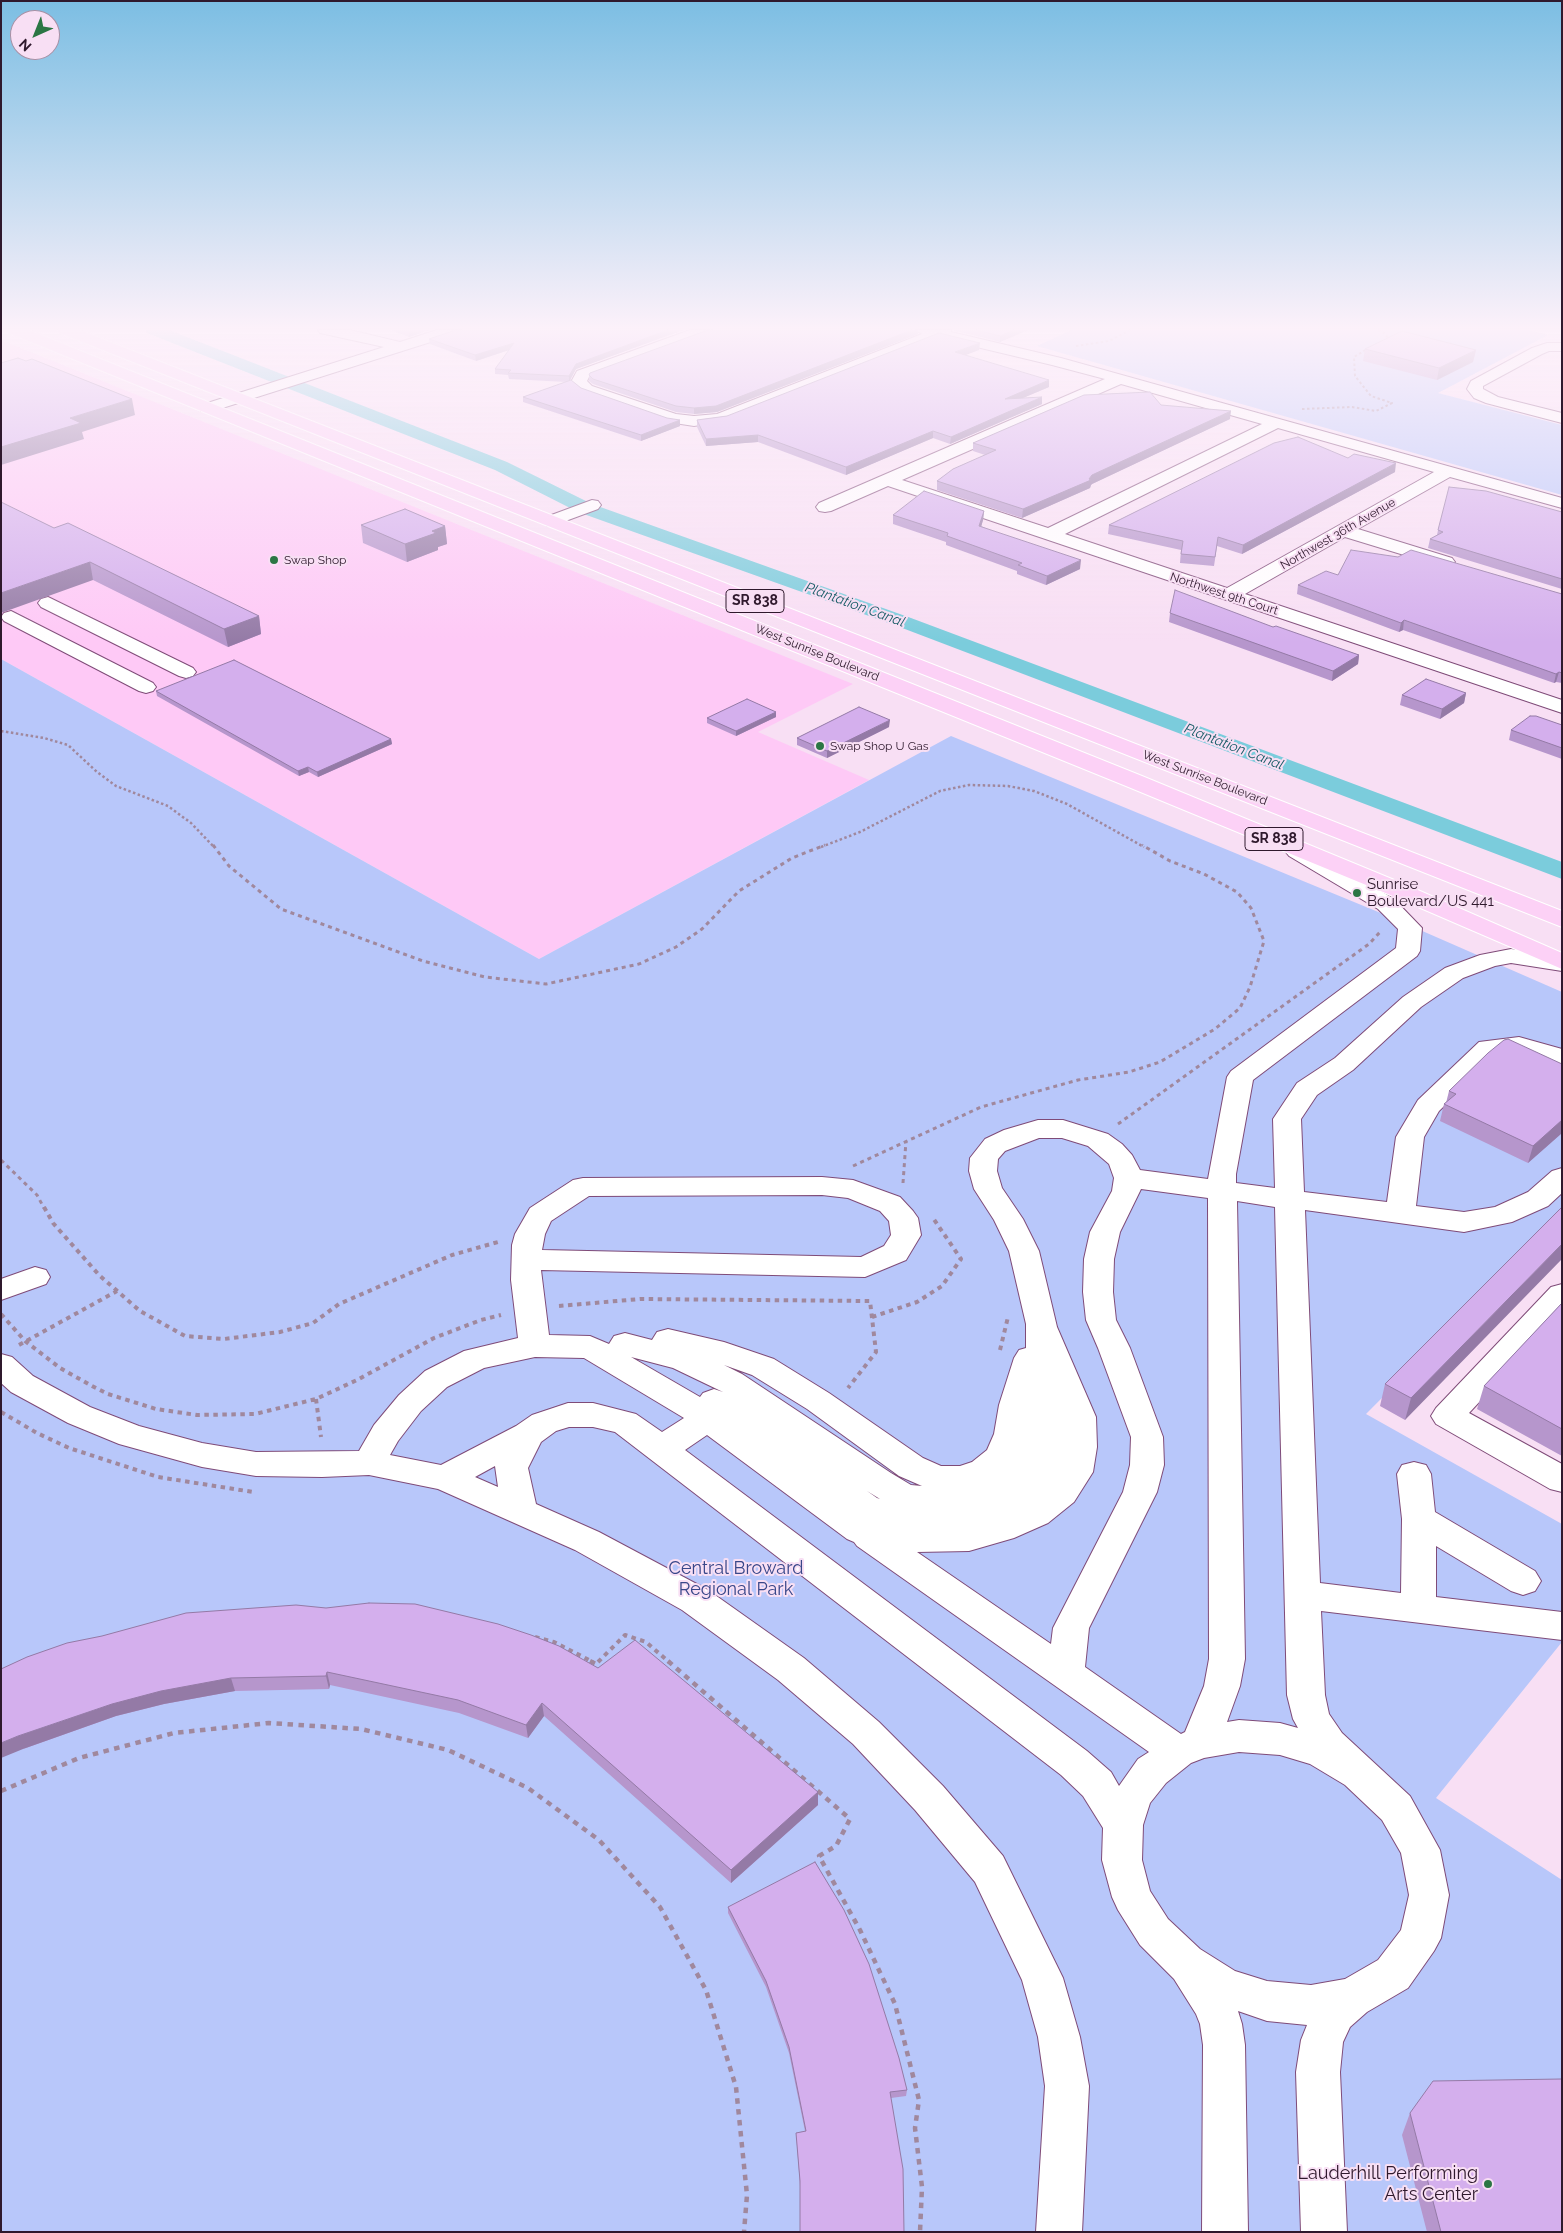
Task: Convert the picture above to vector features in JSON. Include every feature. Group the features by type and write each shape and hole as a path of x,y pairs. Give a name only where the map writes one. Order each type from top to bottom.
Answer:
{"main road":[{"name":"West Sunrise Boulevard","path":"272,434 1396,889 1562,963"},
{"name":"West Sunrise Boulevard","path":"330,434 1562,920"},
{"path":"524,535 557,536 755,611 786,613"}],"street":[{"path":"825,508 993,434"},
{"path":"1048,535 1253,434"},
{"path":"1315,434 1562,503"},
{"name":"Northwest 36th Avenue","path":"1229,595 1448,472"},
{"name":"Northwest 9th Court","path":"887,480 1562,707"},
{"path":"552,522 585,508"},
{"path":"1345,531 1460,566"},
{"path":"48,603 186,672"},
{"path":"11,617 146,687"},
{"path":"1189,1747 1222,1686 1227,1659 1222,1174 1240,1077 1408,951 1410,928 1386,904 1281,842"},
{"path":"1324,2232 1318,2072 1322,2040 1334,2012 1352,1998 1393,1974 1399,1967 1420,1938 1429,1895 1420,1850 1396,1808 1329,1744 1312,1718 1306,1696 1287,1119 1307,1089 1344,1064 1412,1002 1454,973 1489,960 1511,956 1562,963"},
{"path":"1400,1214 1410,1137 1434,1099 1488,1048 1519,1044 1562,1058"},
{"path":"859,1530 897,1539 969,1538 1002,1529 1036,1514 1062,1493 1076,1472 1081,1447 1080,1417 1041,1324 1024,1251 1008,1219 988,1189 983,1171 984,1158 995,1145 1014,1136 1038,1129 1063,1129 1098,1140 1112,1150 1122,1161 1128,1178 1126,1191 1105,1232 1099,1259 1098,1292 1101,1320 1114,1348 1146,1437 1147,1465 1140,1492 1070,1628 1066,1673"},
{"path":"1128,1178 1464,1222 1502,1215 1538,1199 1562,1177"},
{"path":"528,1247 865,1267 895,1253 906,1235 903,1218 890,1204 854,1189 822,1186 583,1187 540,1215 528,1247 526,1280 535,1346"},
{"path":"1,1290 35,1277"},
{"path":"1561,1479 1447,1416 1562,1294"},
{"path":"369,1463 386,1433 410,1403 436,1379 475,1359 535,1346 590,1347 664,1340 713,1350 763,1367 818,1401 911,1467 937,1479 962,1480 984,1471 1000,1457 1010,1434 1015,1405 1041,1324"},
{"path":"624,1344 712,1400 865,1507 898,1517 933,1521 970,1519 995,1513 1020,1501 1040,1483 1054,1461 1057,1441 1056,1410 1042,1358 1041,1324"},
{"path":"590,1347 685,1402 859,1530 1066,1673 1189,1747"},
{"path":"9,1356 22,1384 79,1416 140,1439 202,1455 256,1464 322,1465 369,1463 445,1478 587,1541 695,1600 791,1669 866,1733 929,1798 989,1869 1042,1978 1059,2037 1067,2086 1059,2232"},
{"path":"445,1478 528,1434 544,1423 560,1418 593,1415 625,1422 1074,1762 1097,1784 1123,1825"},
{"path":"661,1449 707,1419"},
{"path":"522,1512 517,1500 511,1468 528,1434"},
{"path":"1414,1474 1419,1519 1418,1608"},
{"path":"1419,1519 1523,1582"},
{"path":"1302,1595 1562,1626"},
{"path":"1225,2232 1224,2045 1221,2024 1214,2004 1185,1963 1154,1932 1132,1897 1122,1860 1123,1825 1134,1795 1152,1771 1189,1747 1239,1736 1280,1739 1321,1751 1359,1773"},
{"path":"1185,1963 1224,1987 1267,2001 1312,2005 1352,1998"}],"path":[{"path":"1,731 44,738 68,746 86,760 96,772 116,786 168,806 191,822 210,841 229,866 281,910 423,961 485,977 546,984 639,964 676,948 702,929 740,891 792,858 860,832 940,791 969,785 1008,786 1034,791 1067,804 1170,861 1204,874 1237,892 1251,908 1264,941 1250,987 1240,1008 1215,1029 1160,1062 1129,1072 1078,1080 981,1107 859,1162 822,1186"},
{"path":"1111,1130 1369,944 1385,927"},
{"path":"1,1160 37,1195 53,1223 117,1291 140,1311 185,1336 224,1339 280,1332 313,1323 338,1304 452,1255 528,1247"},
{"path":"9,1356 26,1341 117,1291"},
{"path":"1,1313 26,1341 60,1368 108,1394 156,1409 196,1415 255,1414 316,1399 357,1380 434,1338 480,1320 530,1308 640,1299 870,1301 876,1352 847,1390"},
{"path":"1000,1351 1009,1314"},
{"path":"525,1634 554,1642 596,1664 625,1635 646,1642 850,1819 836,1846 819,1856 860,1930 895,2004 919,2100 915,2128 922,2187 920,2232"},
{"path":"1,1791 79,1758 174,1733 269,1723 361,1729 448,1750 528,1788 600,1840 660,1907 706,1990 736,2087 747,2195 744,2232"}],"shaded area":[{"name":"Swap Shop","path":"1,434 234,434 853,684 758,732 869,780 539,959 1,659"}],"green space":[{"path":"1348,434 1562,434 1562,495"},
{"name":"Central Broward Regional Park","path":"1,659 539,959 951,736 1388,916 1562,992 1562,1217 1366,1414 1562,1524 1562,1642 1436,1798 1562,1880 1562,2232 1,2232"}],"building":[{"path":"1,434 44,434 1,447"},
{"path":"704,434 925,434 846,467 758,435 706,439"},
{"path":"943,434 957,434 951,437"},
{"path":"993,434 1181,434 1092,475 1089,479 1091,480 1023,509 937,481 953,469 996,450 973,443"},
{"path":"1298,437 1348,458 1354,454 1396,463 1243,545 1218,537 1215,557 1181,554 1183,541 1109,525 1274,443"},
{"path":"1449,487 1486,491 1562,512 1562,579 1430,539 1443,532 1438,530"},
{"path":"924,491 984,511 979,526 1081,560 1047,576 1018,565 1022,563 947,536 948,533 893,515"},
{"path":"1,502 54,528 68,523 259,616 224,629 90,562 1,593"},
{"path":"405,509 445,526 432,531 436,533 405,544 361,525"},
{"path":"1351,550 1398,557 1411,550 1562,594 1562,673 1556,674 1404,620 1401,623 1298,585 1326,571 1338,575"},
{"path":"1175,590 1273,627 1276,626 1359,655 1333,671 1170,613"},
{"path":"234,660 391,739 317,772 308,767 298,771 156,691"},
{"path":"1426,679 1466,693 1442,709 1402,695"},
{"path":"747,699 776,712 736,731 707,718"},
{"path":"859,707 890,720 827,751 797,738"},
{"path":"1530,716 1536,716 1562,725 1562,748 1511,730"},
{"path":"1508,1039 1562,1064 1562,1120 1533,1146 1444,1104 1456,1094 1449,1091 1488,1053"},
{"path":"1562,1207 1562,1244 1411,1398 1385,1384"},
{"path":"1562,1303 1562,1429 1484,1386"},
{"path":"369,1603 415,1604 498,1624 559,1646 598,1668 635,1640 818,1792 731,1870 542,1703 526,1725 458,1700 327,1672 326,1676 231,1678 161,1691 112,1704 1,1743 1,1669 27,1657 67,1643 102,1636 186,1613 296,1605 326,1608"},
{"path":"815,1862 844,1910 869,1964 899,2058 907,2090 890,2092 903,2169 904,2232 800,2232 800,2181 796,2133 806,2131 789,2047 766,1981 728,1907"},
{"name":"Lauderhill Performing Arts Center","path":"1562,2079 1562,2232 1441,2232 1410,2113 1433,2081"}],"waterway":[{"name":"Plantation Canal","path":"420,434 501,466 585,508 904,622 1562,871"}],"place":[{"name":"Swap Shop","path":"274,560"},
{"name":"Swap Shop U Gas","path":"820,746"},
{"name":"Sunrise Boulevard/US 441","path":"1357,893"},
{"name":"Lauderhill Performing Arts Center","path":"1488,2184"}]}
